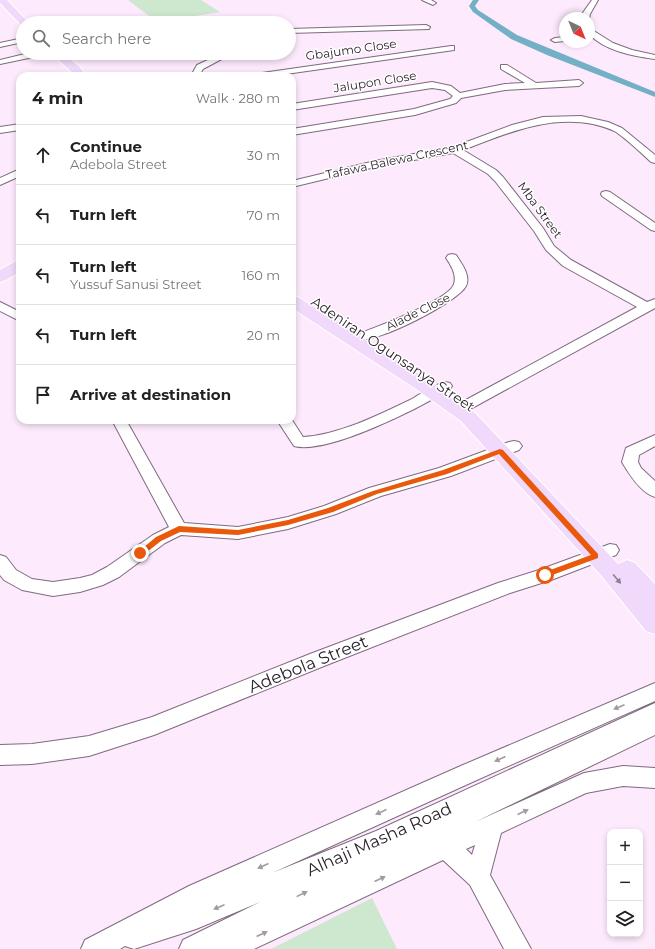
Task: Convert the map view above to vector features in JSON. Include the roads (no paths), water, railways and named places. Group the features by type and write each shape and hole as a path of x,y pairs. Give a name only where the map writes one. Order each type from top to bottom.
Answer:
{"main road":[{"path":"2,0 17,16"},
{"path":"12,0 27,16"},
{"path":"65,60 78,72"},
{"path":"76,60 89,72"},
{"path":"0,278 16,268"},
{"name":"Adeniran Ogunsanya Street","path":"296,290 366,336 440,389 468,417 507,449"},
{"name":"Adeniran Ogunsanya Street","path":"296,303 440,389 470,404 507,449 603,553 655,600"},
{"name":"Adeniran Ogunsanya Street","path":"603,553 608,568 655,624"}],"street":[{"path":"425,0 433,3"},
{"path":"587,12 595,0"},
{"path":"296,31 426,27"},
{"path":"595,35 614,46 631,52 655,57"},
{"path":"555,40 559,40"},
{"path":"0,45 16,42"},
{"name":"Gbajumo Close","path":"283,72 451,48"},
{"path":"0,62 16,58"},
{"path":"197,72 200,67 214,60"},
{"path":"504,67 534,85"},
{"path":"296,131 415,112 453,101 458,96 505,88 579,83"},
{"name":"Jalupon Close","path":"296,106 432,85 448,88 458,96"},
{"name":"Tafawa Balewa Crescent","path":"296,183 375,164 455,150 532,122 581,119 604,124 620,130 655,160"},
{"path":"0,130 16,128"},
{"name":"Mba Street","path":"455,150 492,172 499,179 530,218 550,248 567,263 651,305"},
{"path":"0,182 16,174"},
{"path":"606,194 655,228"},
{"name":"Alade Close","path":"366,336 398,323 456,294 461,285 461,273 452,258"},
{"path":"470,404 651,305"},
{"path":"0,306 16,315"},
{"path":"287,424 299,442 314,442 329,438 412,405 440,389"},
{"path":"121,424 179,529"},
{"path":"655,440 632,452 630,462 635,471 655,491"},
{"path":"0,562 10,576 28,585 53,589 80,585 97,580 113,572 159,539 179,529 238,533 288,523 330,510 375,492 445,472 507,449"},
{"name":"Adebola Street","path":"0,755 32,754 90,746 154,726 317,660 504,588 603,553"},
{"path":"96,949 198,895 471,772 655,692"},
{"name":"Alhaji Masha Road","path":"192,949 387,845 655,712"},
{"name":"Alhaji Masha Road","path":"96,949 196,917 387,845 655,725"},
{"path":"226,949 584,783 623,776 655,778"},
{"path":"478,877 491,827"},
{"path":"446,848 478,877 518,949"}],"waterway":[{"path":"476,0 472,6 475,11 514,37 655,95"}]}
